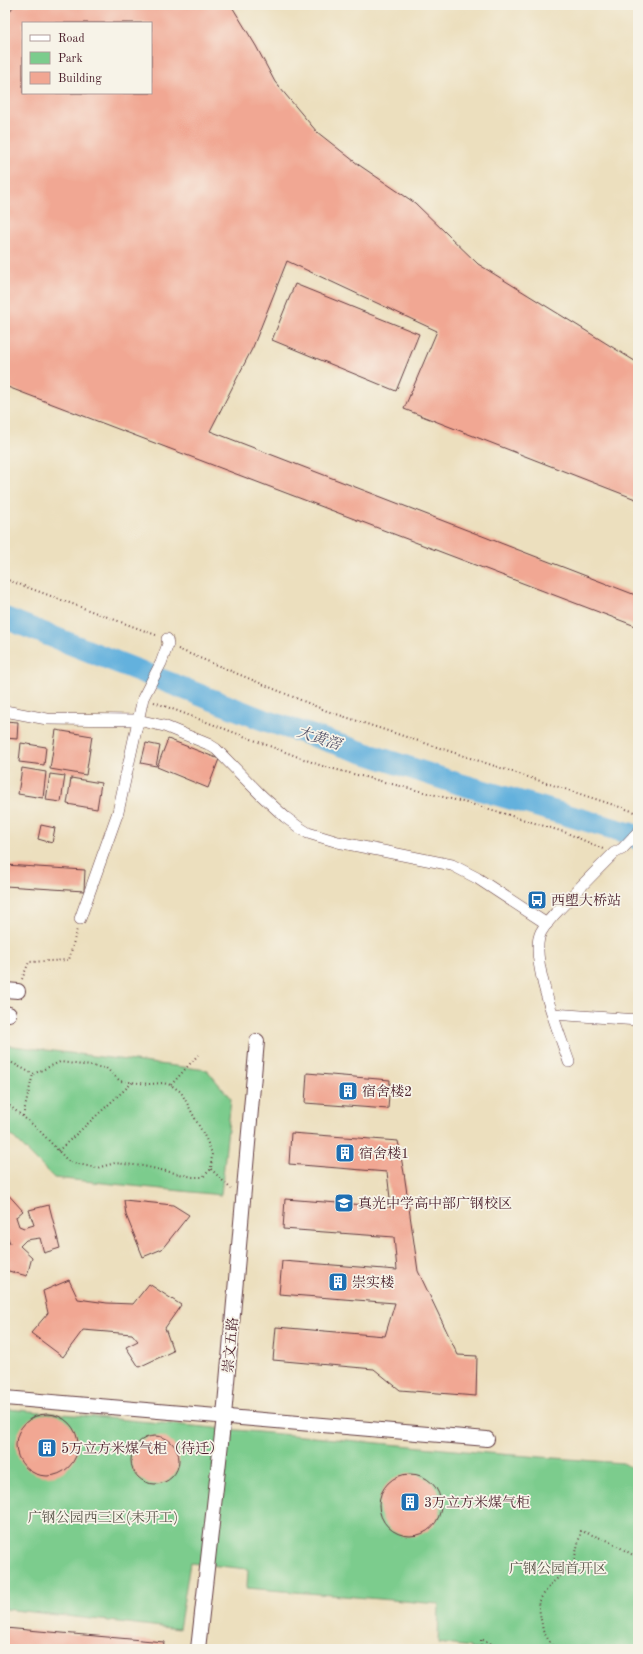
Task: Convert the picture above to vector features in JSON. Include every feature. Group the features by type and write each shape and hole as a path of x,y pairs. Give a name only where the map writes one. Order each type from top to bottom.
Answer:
{"street":[{"path":"80,918 118,812 143,698 161,663 167,642"},
{"path":"5,711 47,719 138,720 164,726 208,744 280,812 308,833 344,843 452,865 477,878 547,924"},
{"path":"569,1062 544,984 538,950 541,933 547,924 638,832"},
{"path":"553,1014 638,1020"},
{"name":"崇文五路","path":"198,1649 224,1416 257,1041"},
{"path":"9,1399 224,1416 487,1440"}],"path":[{"path":"5,579 167,642 327,711 638,813"},
{"path":"143,698 322,766 486,808 567,833 618,851"},
{"path":"12,990 29,962 69,960 80,918"},
{"path":"172,1085 198,1056"},
{"path":"5,1059 33,1074"},
{"path":"5,1102 37,1128 69,1162 97,1168 115,1163 143,1166 194,1177 203,1177 211,1169 212,1154 206,1139 181,1092 172,1085 163,1083 149,1084 120,1081 106,1068 60,1062 33,1074"},
{"path":"23,1116 33,1074"},
{"path":"58,1151 133,1082"},
{"path":"211,1169 231,1189"},
{"path":"554,1649 543,1631 538,1602 551,1584 573,1565 582,1532 609,1540 638,1558"},
{"path":"481,1649 481,1639 503,1649"}],"green space":[{"path":"5,1045 207,1070 231,1099 221,1195 54,1178 5,1129"},
{"name":"广钢公园西三区(未开工)","path":"8,1409 487,1453 623,1463 638,1471 638,1649 470,1649 470,1647 438,1643 439,1604 247,1588 248,1569 190,1563 179,1629 5,1609 5,1425"}],"building":[{"path":"14,5 231,5 256,46 275,82 317,132 359,165 415,203 478,264 638,363 638,500 404,409 437,331 287,261 253,347 210,431 638,596 638,627 5,386 5,19"},
{"path":"295,284 419,334 396,391 272,340"},
{"path":"5,721 18,722 17,739 5,738"},
{"path":"56,730 92,736 86,775 50,769"},
{"path":"168,739 219,759 208,788 157,767"},
{"path":"21,743 46,747 44,765 19,762"},
{"path":"146,743 160,746 156,766 141,763"},
{"path":"22,768 46,772 43,798 18,794"},
{"path":"50,774 65,776 61,802 46,800"},
{"path":"71,778 101,783 97,809 67,804"},
{"path":"41,825 55,828 52,843 38,839"},
{"path":"5,865 85,870 84,891 5,886"},
{"name":"宿舍楼2","path":"307,1073 390,1080 388,1109 305,1103"},
{"path":"291,1133 398,1141 418,1271 458,1355 477,1356 476,1396 400,1390 374,1369 273,1360 276,1327 385,1336 395,1303 279,1294 282,1261 397,1270 394,1237 283,1229 285,1199 391,1207 387,1172 289,1164"},
{"path":"5,1191 23,1211 16,1217 19,1226 24,1228 34,1225 29,1210 49,1205 60,1248 44,1253 40,1238 26,1240 20,1246 32,1257 27,1276 5,1270 5,1244 10,1243 5,1230"},
{"path":"124,1200 173,1205 189,1215 162,1249 143,1257 126,1215"},
{"path":"69,1280 78,1299 107,1303 133,1304 149,1284 181,1305 165,1328 173,1351 139,1367 126,1347 138,1341 132,1334 83,1330 63,1357 31,1333 48,1313 43,1291"},
{"name":"5万立方米煤气柜（待迁）","path":"47,1414 59,1416 69,1423 76,1433 78,1445 76,1457 69,1467 59,1474 47,1476 35,1474 25,1467 18,1457 16,1445 18,1433 25,1423 35,1416"},
{"path":"155,1436 164,1438 172,1443 177,1451 179,1460 177,1469 172,1477 164,1482 155,1484 146,1482 138,1477 133,1469 131,1460 133,1451 138,1443 146,1438"},
{"name":"3万立方米煤气柜","path":"410,1474 422,1477 432,1483 438,1493 441,1505 438,1517 432,1527 422,1533 410,1536 398,1533 388,1527 382,1517 379,1505 382,1493 388,1483 398,1477"},
{"path":"5,1628 164,1642 163,1649 5,1649"}],"waterway":[{"name":"大黄滘","path":"5,618 261,719 453,782 632,834 638,839"}],"place":[{"name":"西塱大桥站","path":"537,900"},
{"name":"宿舍楼2","path":"348,1091"},
{"name":"宿舍楼1","path":"345,1153"},
{"name":"真光中学高中部广钢校区","path":"344,1203"},
{"name":"崇实楼","path":"338,1282"},
{"name":"5万立方米煤气柜（待迁）","path":"47,1448"},
{"name":"3万立方米煤气柜","path":"410,1502"}],"park label":[{"name":"广钢公园首开区","path":"558,1568"}]}
